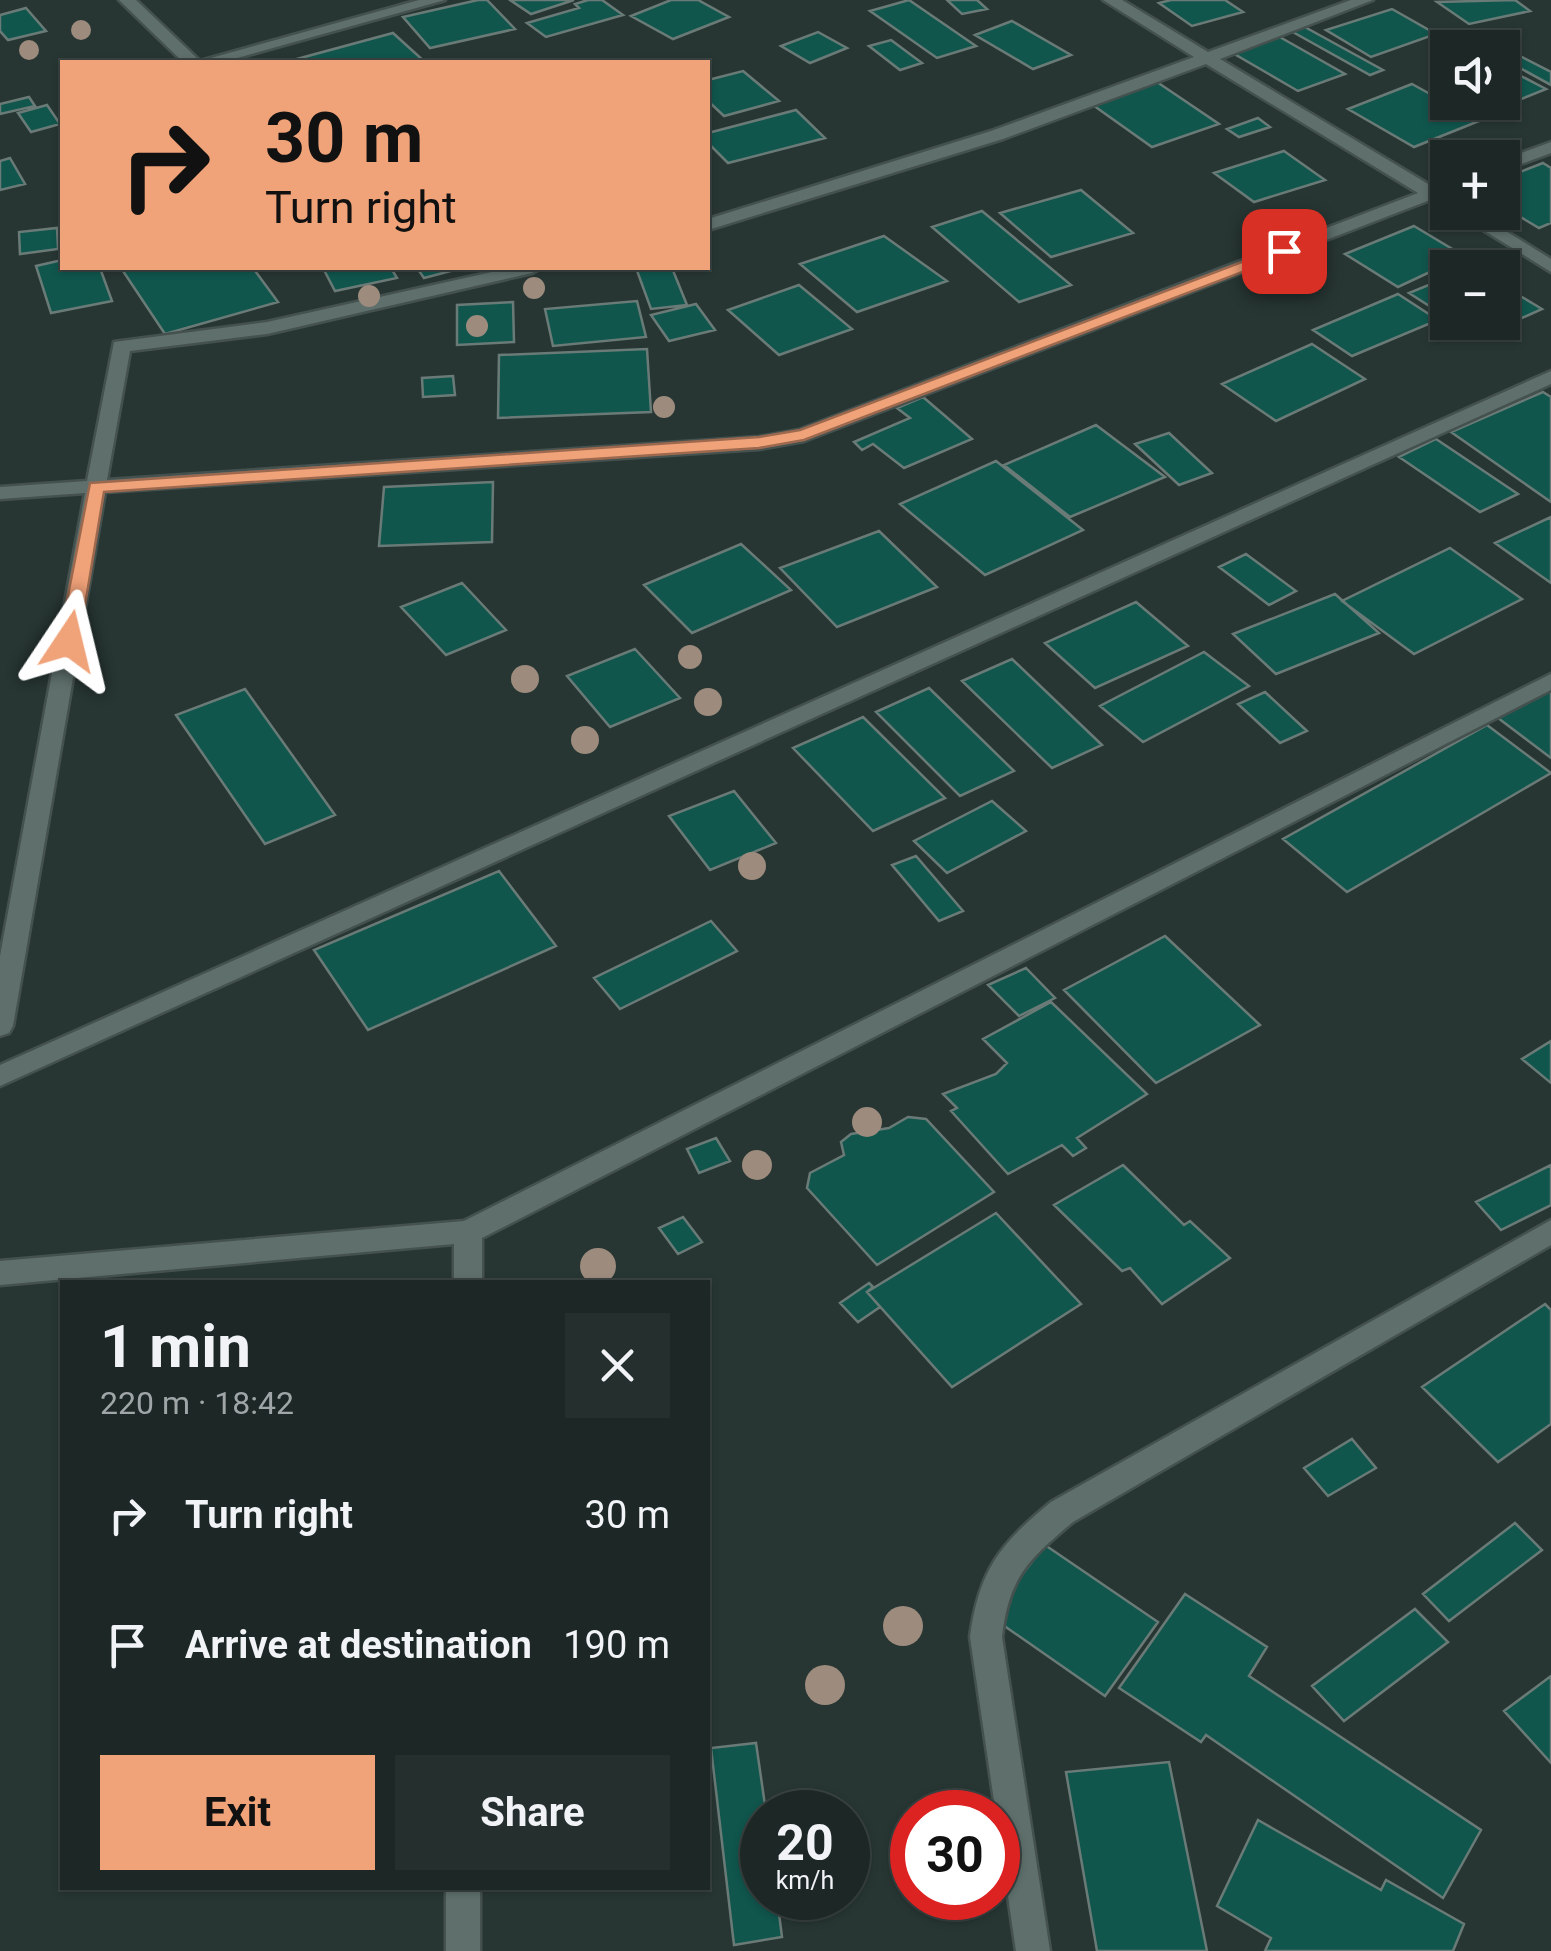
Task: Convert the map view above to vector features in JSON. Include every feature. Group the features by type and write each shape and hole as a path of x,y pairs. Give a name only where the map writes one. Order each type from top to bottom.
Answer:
{"street":[{"path":"127,0 190,60"},
{"path":"214,60 437,0"},
{"path":"1110,0 1430,188"},
{"path":"710,224 997,134 1365,0"},
{"path":"1520,159 1551,148"},
{"path":"0,493 759,443 804,435 1430,200"},
{"path":"1491,230 1551,267"},
{"path":"0,1026 121,346 267,328 523,270"},
{"path":"0,1076 1551,377"},
{"path":"0,1273 468,1232 1551,681"},
{"path":"1034,1951 986,1637 991,1590 1014,1552 1062,1512 1551,1231"},
{"path":"468,1232 468,1280"},
{"path":"462,1951 463,1890"}],"building":[{"path":"487,0 515,29 430,48 403,17"},
{"path":"510,0 574,0 531,14"},
{"path":"602,0 623,15 546,37 527,23 579,8 575,4"},
{"path":"671,0 698,0 729,17 673,39 631,16"},
{"path":"909,0 976,46 937,58 870,11"},
{"path":"947,0 977,0 987,9 962,14"},
{"path":"1225,0 1243,12 1192,26 1159,3"},
{"path":"1515,0 1530,11 1469,24 1437,2"},
{"path":"26,8 46,31 8,40 0,31 0,15"},
{"path":"1392,9 1430,31 1430,36 1371,57 1326,30"},
{"path":"1012,21 1071,55 1033,69 975,35"},
{"path":"1303,26 1383,70 1370,75 1291,31"},
{"path":"818,32 847,48 810,63 781,46"},
{"path":"393,33 423,60 298,60"},
{"path":"1278,36 1345,74 1298,91 1231,52"},
{"path":"891,40 922,63 900,70 869,46"},
{"path":"1520,58 1551,72 1551,85 1520,68"},
{"path":"743,71 779,101 724,116 710,103 710,79"},
{"path":"1520,75 1546,89 1520,100"},
{"path":"1157,82 1219,124 1152,147 1090,103"},
{"path":"1412,84 1430,94 1430,120 1479,121 1414,147 1348,109"},
{"path":"29,97 35,106 0,114 0,104"},
{"path":"47,105 60,124 31,132 18,113"},
{"path":"796,110 825,138 728,163 710,145 710,132"},
{"path":"1258,118 1270,127 1239,137 1227,129"},
{"path":"1284,151 1325,180 1254,202 1214,173"},
{"path":"10,158 25,184 0,190 0,161"},
{"path":"1543,163 1551,168 1551,223 1539,228 1520,217 1520,172"},
{"path":"1081,190 1133,233 1051,257 1000,213"},
{"path":"982,211 1071,285 1019,302 932,227"},
{"path":"1414,226 1454,250 1430,250 1430,272 1398,287 1345,254"},
{"path":"57,228 58,249 20,254 19,232"},
{"path":"884,236 947,281 857,312 800,264"},
{"path":"60,260 60,270 101,270 112,301 51,313 36,266"},
{"path":"122,270 254,270 278,302 165,334"},
{"path":"324,270 392,270 397,278 335,291"},
{"path":"418,270 454,270 424,278"},
{"path":"637,270 673,270 687,305 651,309"},
{"path":"1430,284 1430,306 1409,293"},
{"path":"799,285 852,329 779,355 728,310"},
{"path":"1398,294 1430,315 1430,323 1352,356 1313,330"},
{"path":"1520,296 1542,309 1520,319"},
{"path":"637,301 646,337 553,346 545,309"},
{"path":"513,302 514,342 457,345 457,305"},
{"path":"696,304 715,330 669,341 651,315"},
{"path":"1312,344 1365,379 1276,421 1222,384"},
{"path":"647,349 651,412 498,418 499,355"},
{"path":"453,376 455,395 423,397 422,378"},
{"path":"1543,392 1551,397 1551,502 1451,432"},
{"path":"923,397 972,439 904,468 873,444 862,450 854,442 910,418 897,408"},
{"path":"1096,425 1165,477 1070,517 1004,465"},
{"path":"1169,433 1212,473 1179,485 1135,444"},
{"path":"1436,439 1518,494 1480,512 1399,457"},
{"path":"996,461 1083,530 985,575 900,504"},
{"path":"493,482 492,542 379,546 384,487"},
{"path":"1551,517 1551,583 1495,543"},
{"path":"879,531 937,587 837,627 780,568"},
{"path":"741,544 791,590 692,633 644,585"},
{"path":"1450,548 1522,599 1414,654 1342,601"},
{"path":"1246,554 1296,591 1269,605 1219,567"},
{"path":"462,583 506,630 446,655 401,607"},
{"path":"1335,594 1379,633 1276,674 1233,634"},
{"path":"1136,602 1188,646 1095,688 1045,643"},
{"path":"635,649 680,698 610,727 567,676"},
{"path":"1204,652 1249,686 1143,742 1100,706"},
{"path":"1012,659 1102,745 1052,768 962,681"},
{"path":"1551,684 1551,758 1494,715"},
{"path":"929,688 1014,771 960,796 876,712"},
{"path":"245,689 335,815 265,844 176,715"},
{"path":"1265,692 1307,731 1280,743 1238,704"},
{"path":"863,717 945,798 873,831 793,748"},
{"path":"1487,725 1551,773 1347,892 1283,839"},
{"path":"734,791 776,843 710,870 669,816"},
{"path":"992,801 1026,831 947,873 914,841"},
{"path":"916,856 963,911 939,921 892,865"},
{"path":"499,871 556,946 368,1030 314,950"},
{"path":"711,921 737,951 620,1009 594,978"},
{"path":"1165,936 1260,1025 1156,1083 1064,990"},
{"path":"1026,968 1055,998 1019,1016 988,985"},
{"path":"1051,1002 1147,1094 1077,1138 1086,1148 1073,1156 1062,1145 1008,1174 951,1111 957,1108 943,1094 996,1074 1007,1063 983,1039"},
{"path":"1551,1041 1551,1083 1522,1059"},
{"path":"908,1117 926,1119 994,1192 877,1265 807,1188 810,1173 844,1155 841,1142 851,1134 889,1128"},
{"path":"716,1138 730,1161 699,1173 687,1149"},
{"path":"1123,1165 1184,1225 1190,1221 1230,1258 1162,1304 1130,1268 1122,1271 1054,1205"},
{"path":"1551,1165 1551,1205 1501,1230 1476,1202"},
{"path":"996,1213 1081,1304 952,1387 867,1292"},
{"path":"683,1217 702,1242 678,1254 659,1228"},
{"path":"869,1283 873,1287 867,1292 880,1307 858,1322 840,1303"},
{"path":"1545,1304 1551,1310 1551,1424 1498,1462 1422,1387"},
{"path":"1352,1439 1376,1468 1328,1496 1304,1468"},
{"path":"1515,1523 1542,1550 1449,1621 1423,1594"},
{"path":"1045,1545 1158,1622 1105,1696 990,1616"},
{"path":"1185,1594 1267,1647 1249,1676 1481,1830 1443,1898 1206,1735 1201,1742 1119,1688"},
{"path":"1415,1609 1448,1642 1344,1721 1312,1686"},
{"path":"1551,1676 1551,1763 1504,1711"},
{"path":"756,1743 763,1790 740,1790 740,1920 780,1920 782,1937 734,1945 711,1748"},
{"path":"1169,1762 1207,1951 1097,1951 1066,1772"},
{"path":"1258,1820 1381,1890 1386,1880 1464,1924 1453,1951 1265,1951 1271,1938 1217,1906"}],"route":[{"path":"69,641 96,487 759,443 804,435 1284,251"}]}
